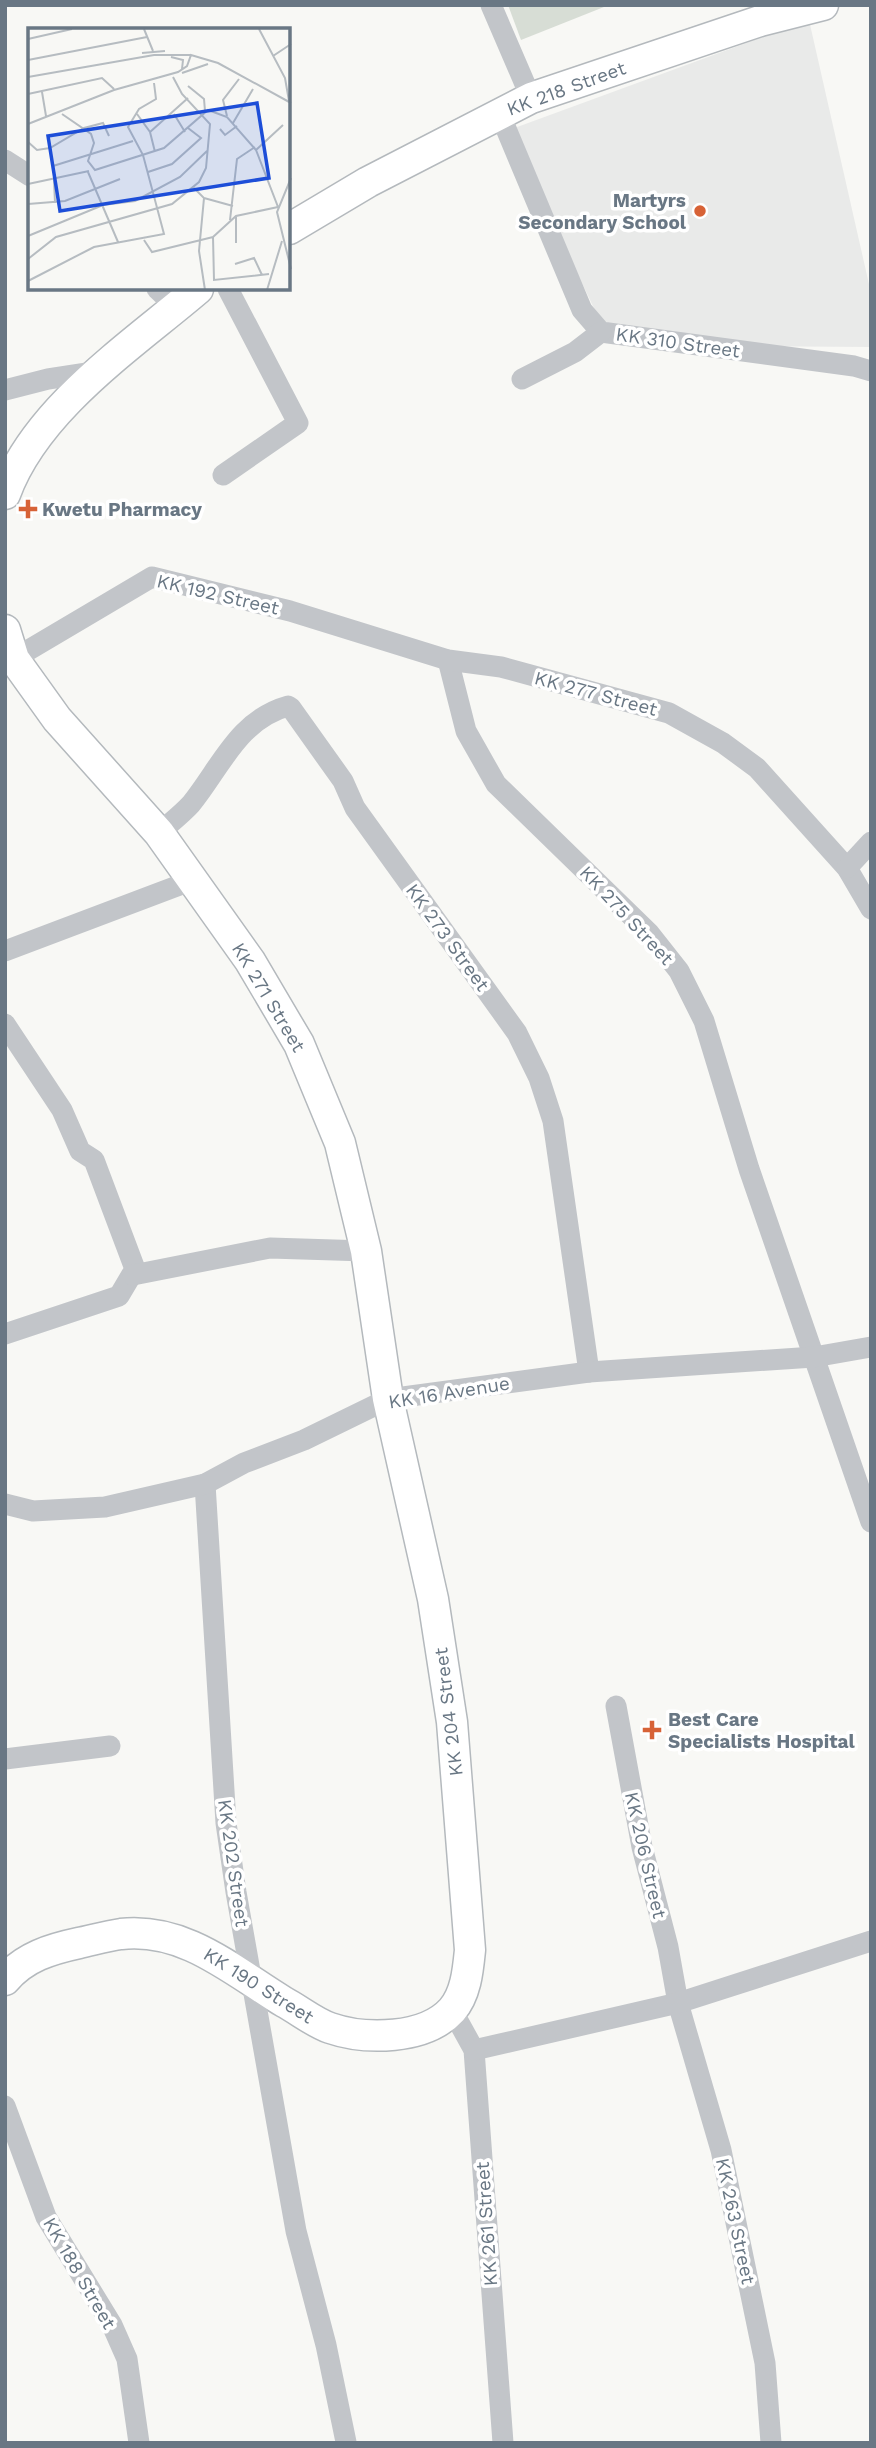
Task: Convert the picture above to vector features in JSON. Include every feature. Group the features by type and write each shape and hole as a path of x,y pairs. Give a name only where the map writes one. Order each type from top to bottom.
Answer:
{"street":[{"path":"491,5 531,97"},
{"name":"KK 218 Street","path":"290,228 368,182 531,97 760,21 823,5"},
{"name":"KK 310 Street","path":"499,112 582,310 601,332 854,366 871,371"},
{"path":"5,160 28,175"},
{"path":"223,475 298,423 229,290"},
{"path":"5,494 44,425 177,295"},
{"path":"522,379 575,352 601,332"},
{"path":"5,390 48,379 102,371"},
{"name":"KK 192 Street","path":"10,662 152,577 290,611 448,660"},
{"path":"5,630 10,662"},
{"name":"KK 277 Street","path":"448,660 500,667 641,703 669,713 723,743 757,768 847,869 871,909"},
{"name":"KK 275 Street","path":"448,660 466,731 496,784 649,933 679,971 704,1021 749,1169 871,1522"},
{"name":"KK 271 Street","path":"10,662 159,833 250,961 299,1044 340,1143 366,1251 388,1399"},
{"name":"KK 273 Street","path":"159,833 191,804 216,765 248,728 270,712 288,706 291,708 343,781 361,817 517,1033 539,1078 553,1121 589,1372"},
{"path":"847,869 871,842"},
{"path":"5,951 193,880"},
{"path":"5,1024 62,1110 80,1151 94,1160 131,1254 133,1275 119,1296 5,1334"},
{"path":"133,1275 270,1248 366,1251"},
{"name":"KK 16 Avenue","path":"5,1504 33,1511 106,1507 205,1484 244,1462 303,1440 388,1399 589,1372 814,1357 871,1347"},
{"name":"KK 204 Street","path":"388,1399 433,1599 452,1722 470,1950 468,1973 445,2015"},
{"name":"KK 202 Street","path":"205,1484 226,1823 296,2231 326,2344 346,2442"},
{"name":"KK 206 Street","path":"616,1706 642,1847 668,1947 678,2003"},
{"path":"5,1759 110,1745"},
{"name":"KK 190 Street","path":"5,1980 16,1967 55,1948 122,1934 161,1935 198,1947 252,1983 329,2028 399,2034 422,2029 445,2015"},
{"path":"474,2050 678,2003 871,1941"},
{"name":"KK 263 Street","path":"678,2003 721,2150 765,2363 771,2443"},
{"name":"KK 261 Street","path":"445,2015 474,2050 503,2443"},
{"name":"KK 188 Street","path":"5,2106 46,2217 111,2325 127,2359 139,2443"}],"shaded area":[{"path":"508,5 609,5 521,40"},
{"name":"Martyrs Secondary School","path":"809,20 871,293 871,347 739,346 601,323 509,130"}],"place":[{"name":"Martyrs Secondary School","path":"700,211"},
{"name":"Kwetu Pharmacy","path":"28,509"},
{"name":"Best Care Specialists Hospital","path":"652,1730"}]}
